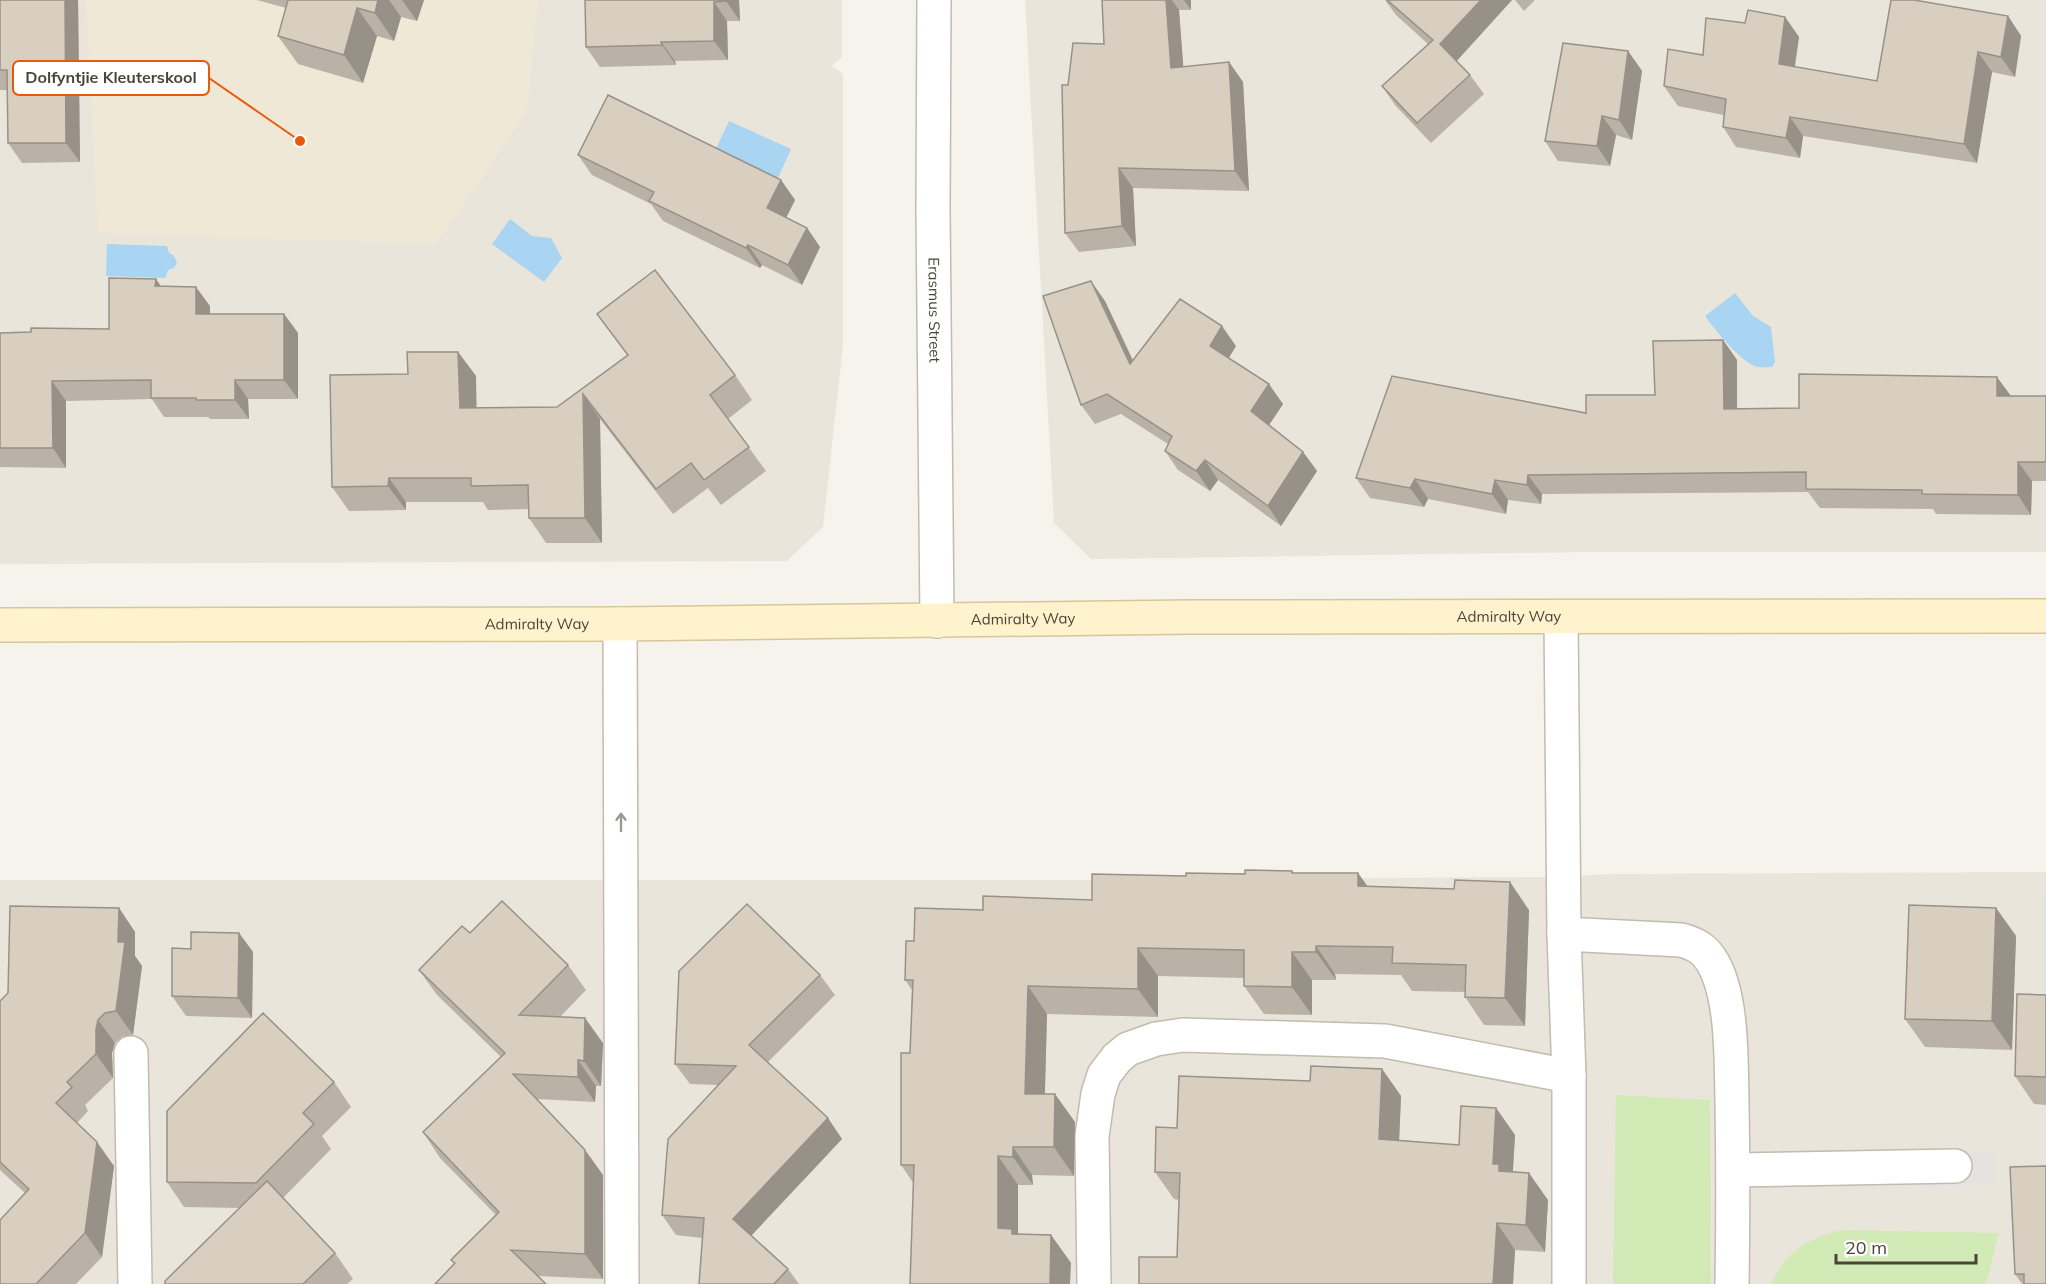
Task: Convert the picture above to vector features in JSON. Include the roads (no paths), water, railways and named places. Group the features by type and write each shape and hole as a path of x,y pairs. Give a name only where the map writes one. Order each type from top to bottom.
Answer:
{"main road":[{"name":"Admiralty Way","path":"0,625 620,624 1189,617 2046,616"}],"street":[{"name":"Erasmus Street","path":"934,0 936,621"},
{"path":"1561,618 1564,934 1569,1076 1569,1284"},
{"path":"620,624 622,1284"},
{"path":"1564,934 1681,940 1697,945 1706,953 1720,980 1731,1033 1732,1284"},
{"path":"1094,1284 1094,1125 1098,1094 1104,1075 1117,1058 1128,1049 1156,1039 1183,1035 1385,1041 1569,1076"},
{"path":"131,1053 135,1284"},
{"path":"1733,1170 1955,1166"}],"water":[{"path":"729,121 791,149 774,187 714,153"},
{"path":"510,219 532,236 551,238 562,258 544,282 492,244"},
{"path":"107,244 167,246 169,253 177,262 174,268 168,270 165,278 106,276"},
{"path":"1735,293 1753,316 1771,327 1775,362 1772,367 1757,367 1744,359 1705,316"}],"place":[{"name":"Dolfyntjie Kleuterskool","path":"300,141"}]}
